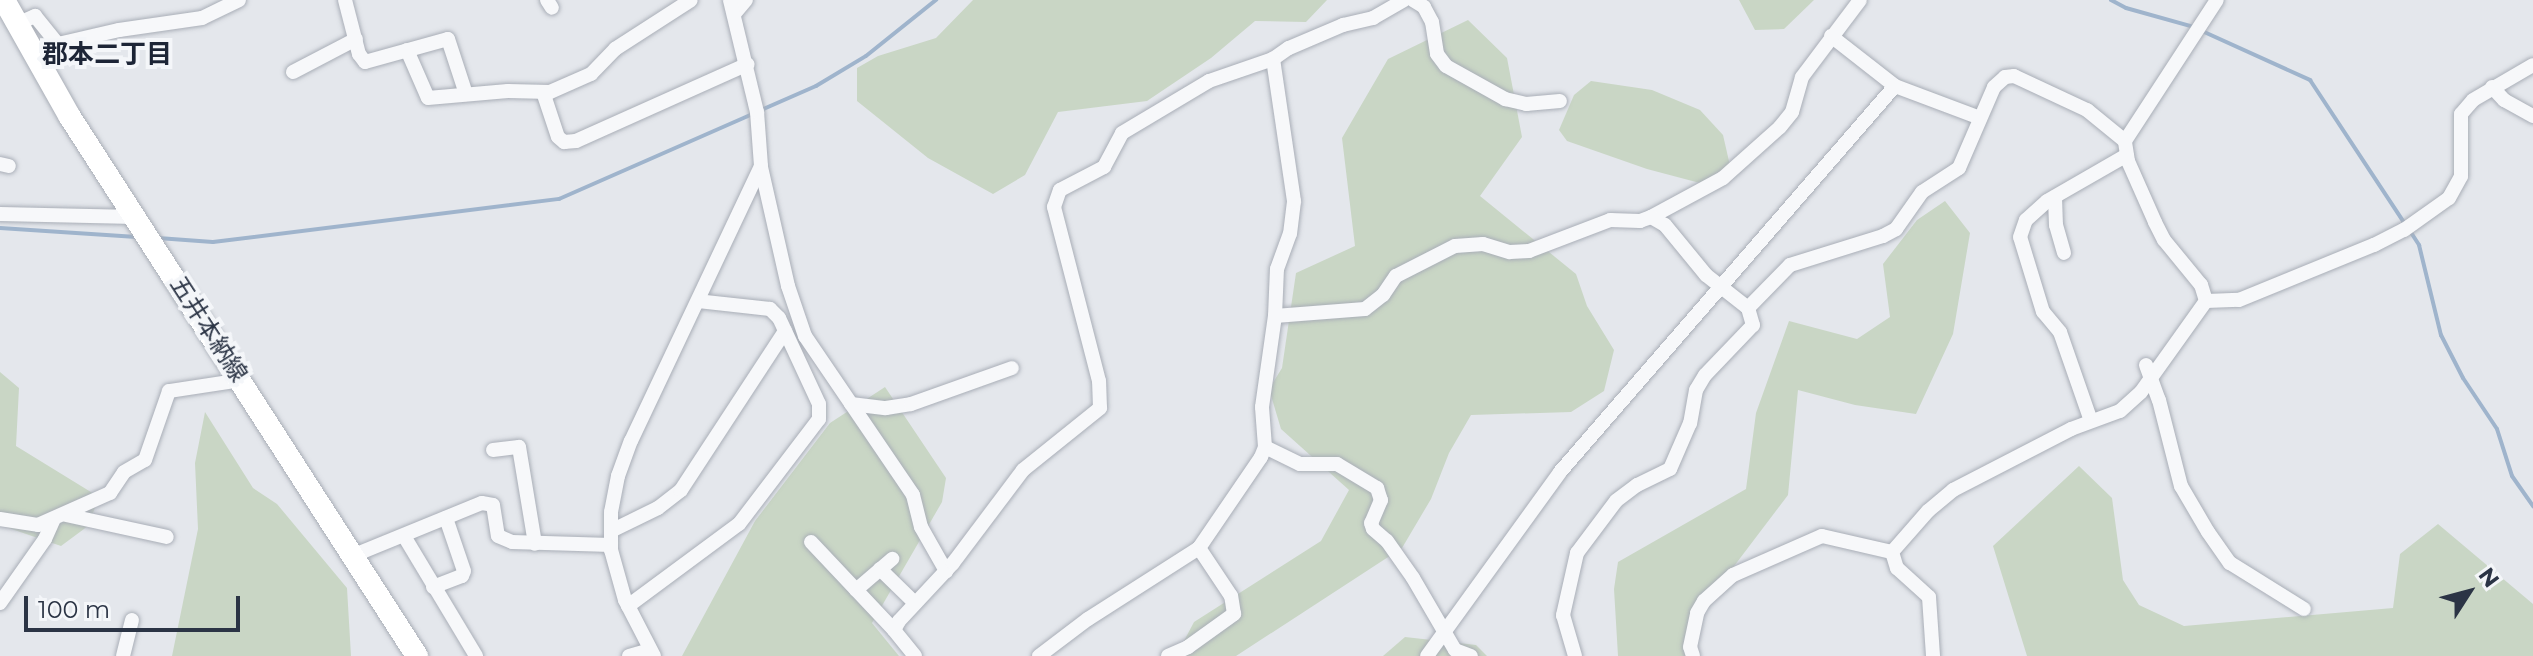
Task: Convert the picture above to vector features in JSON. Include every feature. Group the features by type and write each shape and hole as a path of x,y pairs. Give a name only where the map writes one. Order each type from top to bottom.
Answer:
{"main road":[{"name":"五井本納線","path":"4,0 49,83 417,656"}],"street":[{"path":"17,24 35,16 58,44 119,30 202,18 239,0"},
{"path":"345,0 365,62 448,39 466,94"},
{"path":"407,50 428,98 543,92 566,86 591,74 615,49 691,0"},
{"path":"746,0 733,7 748,64 761,142 761,166 788,286 805,336 913,495 921,527 946,571"},
{"path":"894,630 946,571 1023,470 1100,408 1099,381 1073,290 1055,197 1060,190 1104,167 1112,159 1115,140 1122,133 1209,81 1273,59 1289,48 1343,25 1373,18 1404,0"},
{"path":"1413,0 1424,7 1432,22 1437,54 1446,66 1505,99 1526,104 1560,101"},
{"path":"1275,316 1365,309 1383,295 1396,276 1455,246 1483,244 1510,252 1529,251 1610,220 1640,221 1651,217 1723,178 1780,127 1792,112 1802,77 1860,0"},
{"path":"2091,421 2060,332 2043,312 2020,237 2026,220 2126,148 2217,0"},
{"path":"1831,36 1895,86 1980,118"},
{"path":"293,72 356,39"},
{"path":"1039,656 1130,591 1199,548 1265,447 1262,407 1275,316 1277,269 1290,234 1294,201 1273,59"},
{"path":"543,92 558,137 564,142 576,141 748,64"},
{"path":"1892,552 1928,511 1953,490 2018,454 2120,411 2206,301 2239,300 2374,245 2404,230 2449,198 2456,191 2461,176 2461,114 2473,100 2492,87 2533,65"},
{"path":"1748,308 1790,265 1883,236 1896,229 1922,192 1959,168 1994,87 2005,77 2014,76 2087,110 2126,148 2164,240 2201,285 2206,301"},
{"path":"1427,656 1560,472 1895,86"},
{"path":"2492,87 2504,100 2533,116"},
{"path":"629,656 652,653 628,606 611,538 618,476 761,166"},
{"path":"2055,197 2056,225 2064,253"},
{"path":"0,214 135,217"},
{"path":"1575,656 1566,635 1563,615 1577,553 1616,501 1637,485 1670,469 1690,423 1696,390 1705,375 1753,325 1748,308 1719,286 1680,248 1665,225 1651,217"},
{"path":"628,606 739,524 819,419 819,404 785,331 770,309 698,301"},
{"path":"352,556 488,503 493,505 498,536 512,542 535,544 611,538 681,490 785,331"},
{"path":"851,404 886,408 911,404 1012,368"},
{"path":"2148,373 2159,400 2181,486 2208,532 2230,563 2304,609"},
{"path":"0,519 38,525 110,493 124,472 145,460 169,391 242,380"},
{"path":"493,450 519,447 535,544"},
{"path":"1265,447 1300,464 1337,464 1377,488 1381,500 1371,523 1373,529 1387,541 1404,566 1455,650 1471,656"},
{"path":"60,517 167,537"},
{"path":"0,603 60,517"},
{"path":"433,587 462,576 464,571 446,518"},
{"path":"404,536 476,656"},
{"path":"1693,656 1690,647 1697,613 1704,601 1733,575 1822,536 1892,552"},
{"path":"811,542 915,656"},
{"path":"1168,656 1198,641 1234,614 1231,596 1199,548"},
{"path":"1892,552 1897,568 1929,597 1933,656"},
{"path":"856,590 892,559"},
{"path":"880,569 915,603"},
{"path":"123,656 132,620"}],"green space":[{"path":"973,0 1327,0 1306,22 1255,21 1211,58 1147,101 1058,112 1025,175 993,194 928,158 857,101 857,68 878,56 936,38"},
{"path":"1739,0 1814,0 1784,29 1755,30"},
{"path":"1468,20 1507,58 1522,137 1480,196 1576,274 1587,306 1614,350 1604,391 1571,412 1471,415 1449,453 1431,499 1402,548 1236,656 1176,656 1194,622 1321,541 1349,490 1281,429 1269,389 1282,368 1296,273 1355,246 1342,138 1388,59"},
{"path":"1591,81 1652,90 1700,110 1723,135 1731,170 1715,187 1647,169 1567,141 1559,130 1574,95"},
{"path":"1945,201 1970,233 1953,334 1916,414 1855,405 1798,390 1788,495 1719,586 1688,644 1689,656 1618,656 1614,589 1618,562 1746,489 1756,413 1789,321 1857,339 1890,317 1883,264 1917,220"},
{"path":"0,372 19,388 16,446 99,497 88,526 61,546 0,525"},
{"path":"885,387 946,478 942,502 872,623 899,656 682,656 755,521 830,423"},
{"path":"205,412 253,488 277,504 347,588 351,656 172,656 198,529 195,463"},
{"path":"2079,466 2112,498 2123,580 2139,605 2184,626 2393,608 2400,554 2438,524 2533,604 2533,656 2027,656 1993,546"},
{"path":"1405,637 1476,645 1487,656 1383,656"}],"waterway":[{"path":"761,110 816,86 866,56 936,0"},
{"path":"2111,0 2126,8 2194,27"},
{"path":"2202,31 2310,80 2405,224"},
{"path":"158,238 213,242 559,199 753,114"},
{"path":"0,228 137,237"},
{"path":"2410,231 2419,245 2441,335 2463,378 2497,429 2512,476 2533,506"}],"district":[{"name":"郡本二丁目","path":"107,55"}]}
